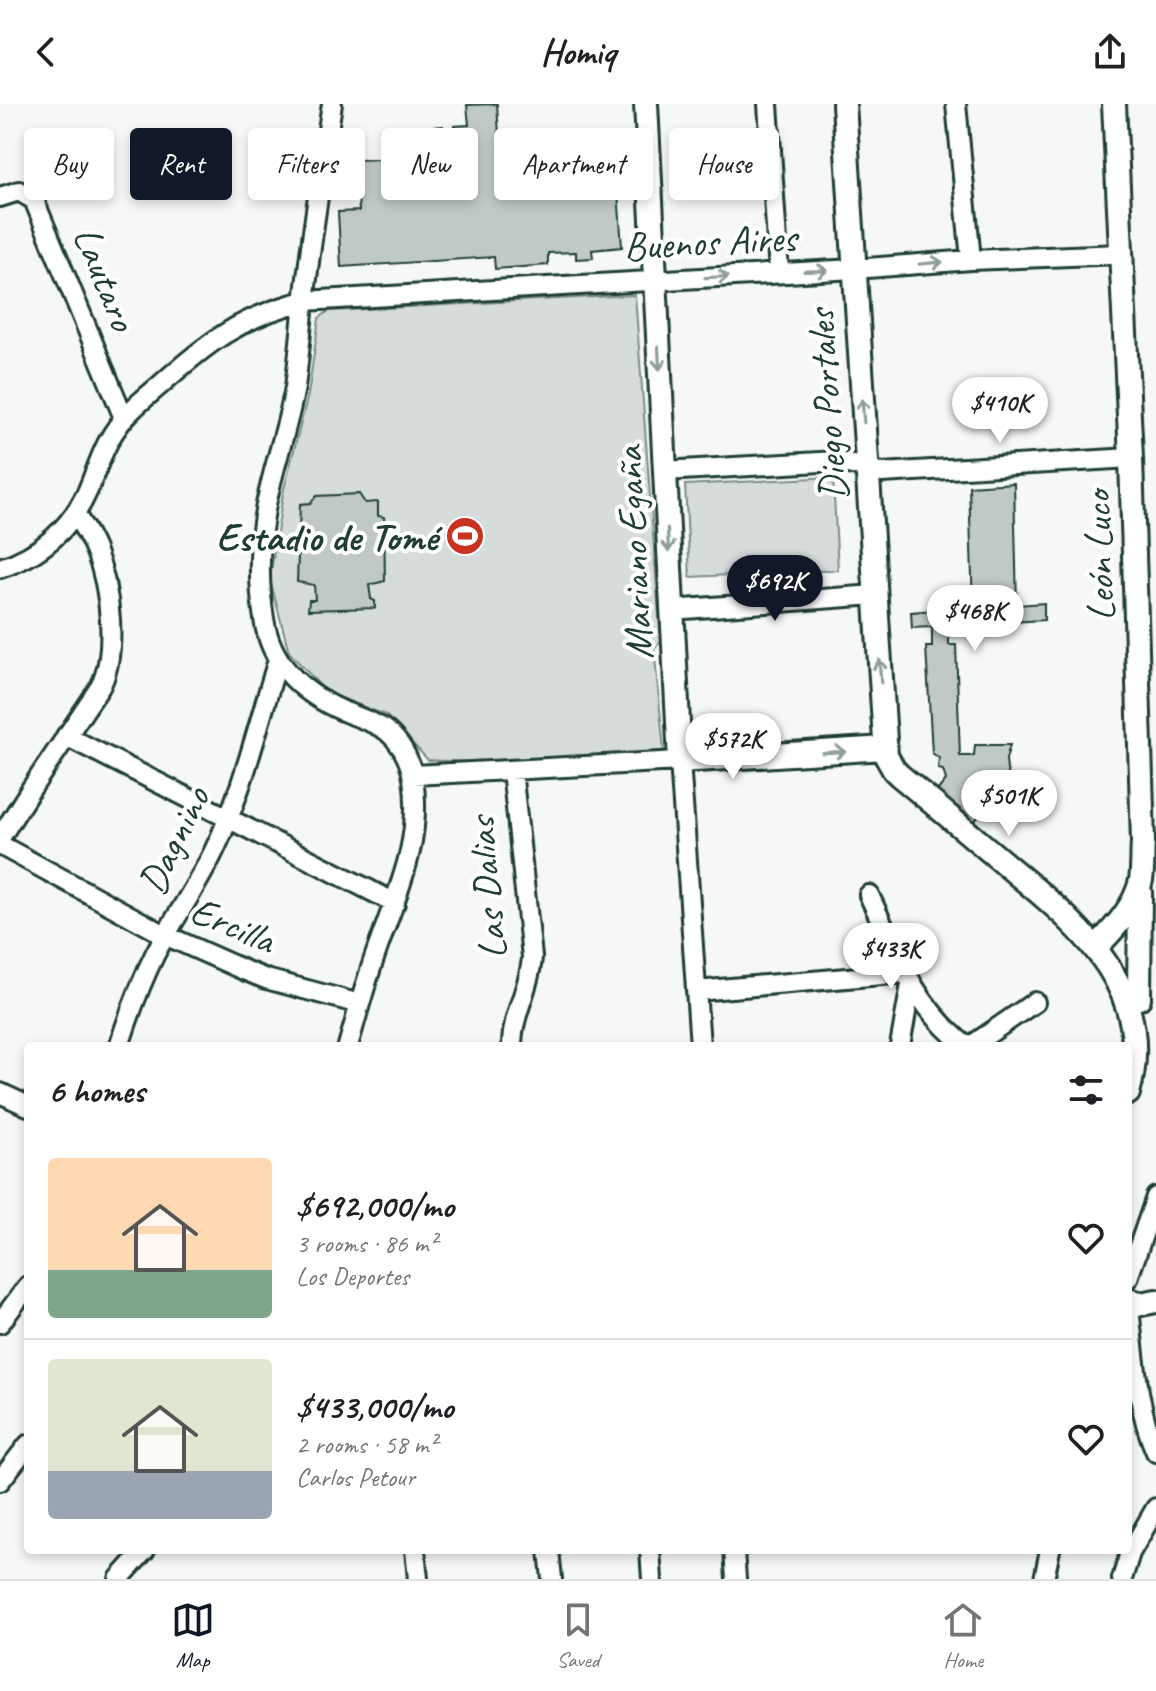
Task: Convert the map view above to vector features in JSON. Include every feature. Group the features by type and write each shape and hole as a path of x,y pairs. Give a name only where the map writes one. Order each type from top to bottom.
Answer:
{"main road":[{"name":"Mariano Egaña","path":"646,104 680,761"},
{"name":"Diego Portales","path":"844,104 885,748"},
{"name":"León Luco","path":"1099,944 1127,910 1140,882 1143,842 1131,458 1114,104"},
{"path":"680,761 885,748 889,763 899,775 1099,944 1123,974 1139,1011"},
{"path":"1132,1083 1141,1056 1140,882"},
{"path":"1132,1301 1141,1304 1156,1301"}],"street":[{"path":"332,104 291,407 270,484 262,532 260,573 269,640 291,678 308,692 387,732 406,755 413,775 415,818 412,848 405,876 375,953 349,1042"},
{"path":"768,104 779,273"},
{"path":"956,104 971,260"},
{"name":"Lautaro","path":"0,197 19,191 34,200 124,418"},
{"name":"Buenos Aires","path":"0,568 36,552 57,535 75,514 112,435 124,418 216,337 267,311 304,301 971,260 1121,254"},
{"path":"664,471 838,461 882,473 1131,458"},
{"path":"0,838 104,678 111,650 107,599 99,562 75,514"},
{"path":"671,610 875,595"},
{"name":"Dagnino","path":"120,1042 135,999 165,935 209,861 228,818 278,660"},
{"path":"66,736 395,903"},
{"path":"413,775 680,761"},
{"name":"Mariano Egaña","path":"680,761 700,1042"},
{"name":"Las Dalias","path":"512,770 532,957 529,980 514,1021 512,1042"},
{"name":"Ercilla","path":"0,845 165,935 266,979 360,1004"},
{"path":"869,895 908,979 934,1016 963,1042"},
{"path":"696,991 908,979"},
{"path":"900,1042 908,979"},
{"path":"974,1042 1035,1002"},
{"path":"0,1093 24,1104"},
{"path":"1132,1266 1156,1197"},
{"path":"0,1323 24,1291"},
{"path":"1132,1330 1142,1405 1156,1452"},
{"path":"0,1481 24,1450"},
{"path":"1132,1550 1156,1508"},
{"path":"119,1579 141,1554"},
{"path":"415,1554 418,1579"},
{"path":"549,1554 552,1579"},
{"path":"650,1554 652,1579"},
{"path":"734,1554 736,1579"},
{"path":"1044,1579 1049,1554"},
{"path":"1122,1579 1130,1554"}],"shaded area":[{"name":"Estadio de Tomé","path":"635,295 661,642 654,648 664,751 516,761 428,760 386,715 326,692 289,652 270,579 283,493 308,395 319,318 329,311"},
{"path":"833,477 838,570 690,577 685,485"}],"building":[{"path":"497,104 494,200 619,200 622,247 592,250 593,258 576,259 576,252 548,253 548,265 495,269 494,257 341,267 338,212 359,211 358,200 365,200 365,160 381,159 381,200 478,200 478,128 454,128 469,125 467,105"},
{"path":"1014,483 1017,605 1044,603 1044,620 949,626 949,645 956,645 960,756 974,756 975,745 1010,745 1007,770 1018,801 995,813 989,804 973,823 937,791 946,780 943,770 938,769 939,758 932,753 926,647 932,647 932,627 912,628 911,612 973,607 969,486"},
{"path":"359,494 365,503 378,502 378,516 384,517 385,581 369,585 375,608 308,610 309,600 315,600 314,585 297,582 300,504 311,503 316,496"}],"place":[{"name":"Estadio de Tomé","path":"465,536"}]}
